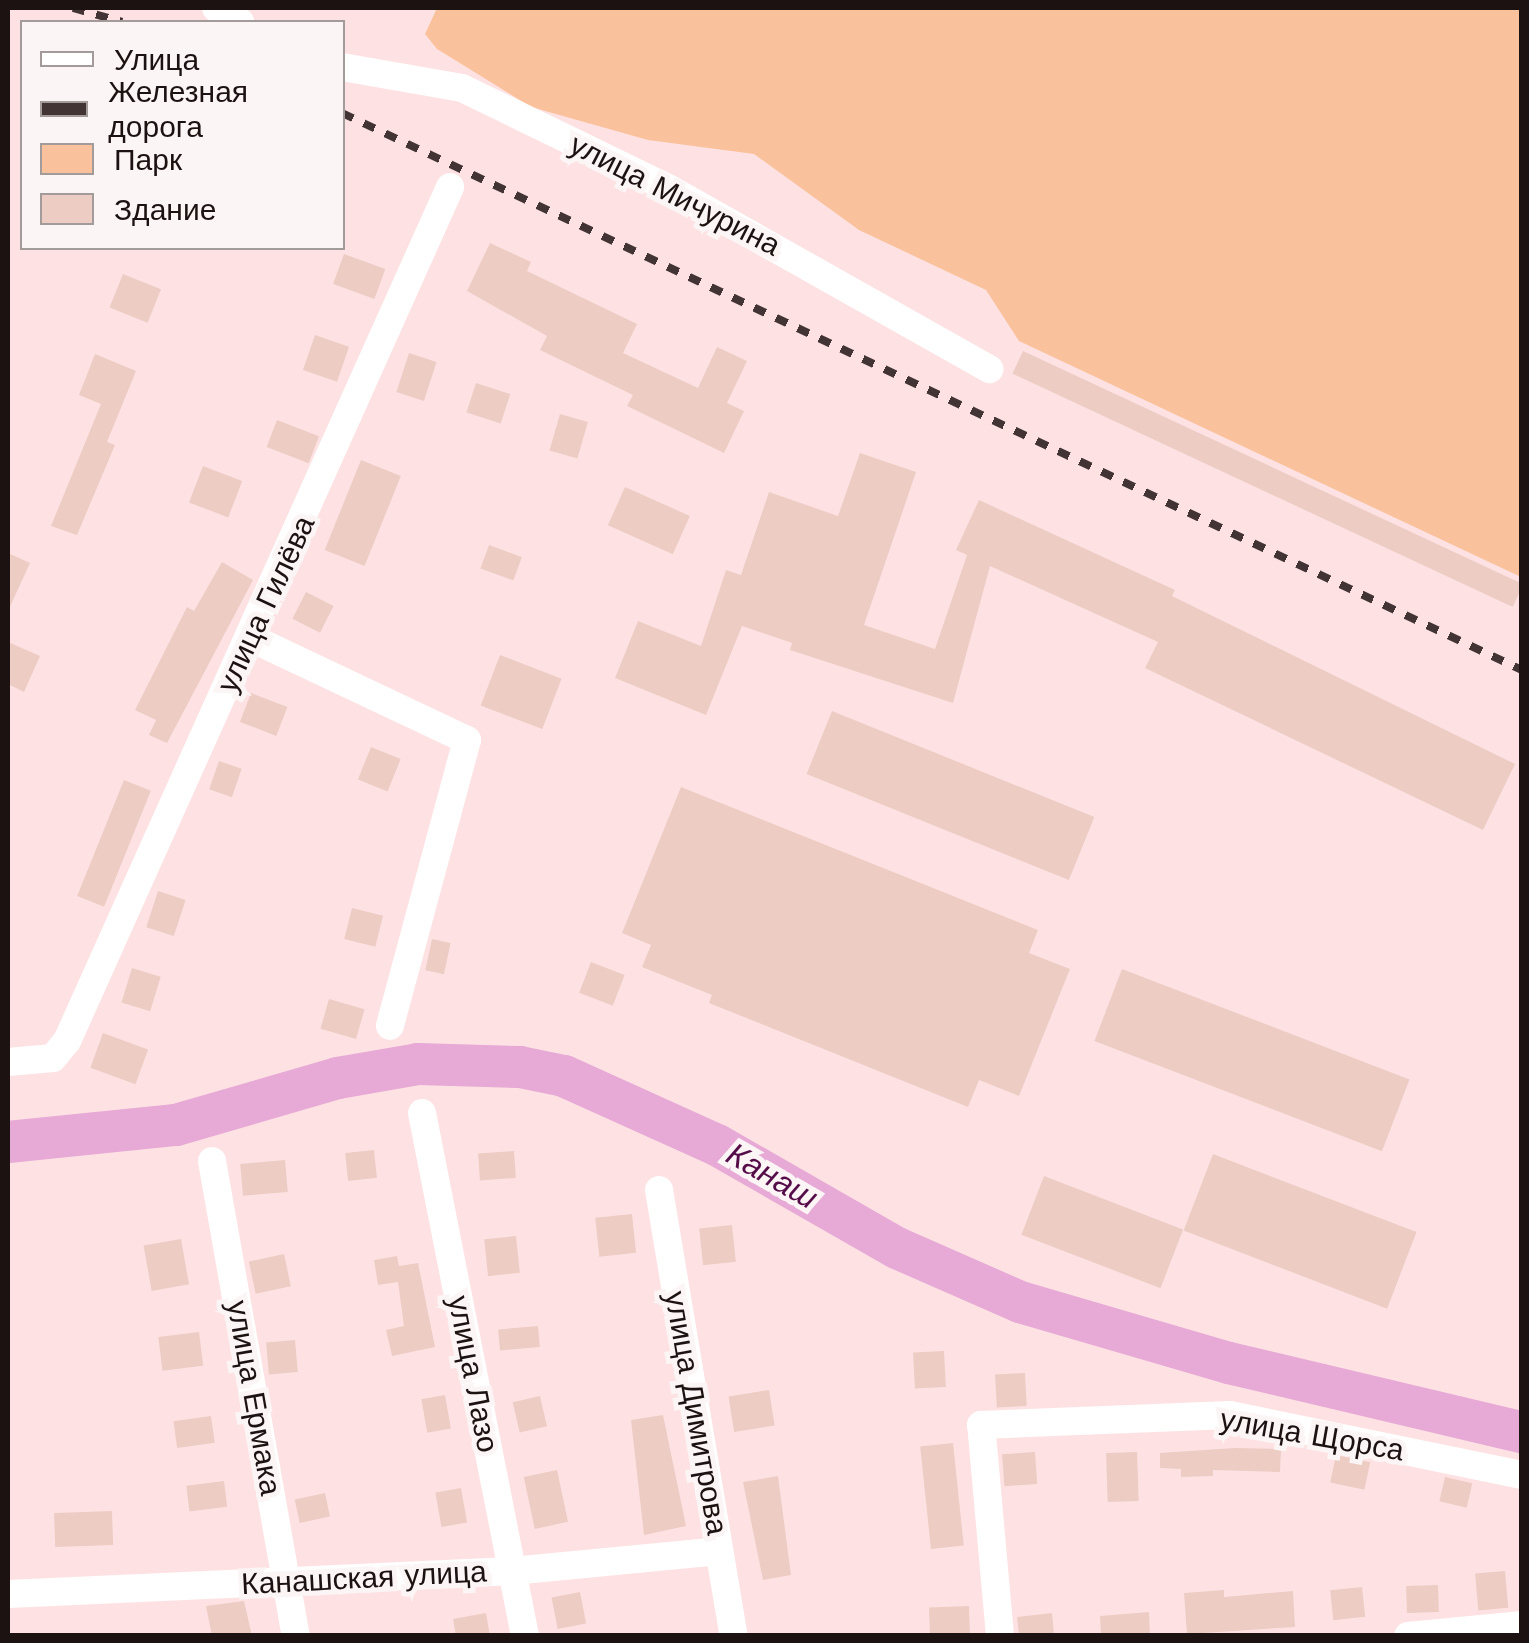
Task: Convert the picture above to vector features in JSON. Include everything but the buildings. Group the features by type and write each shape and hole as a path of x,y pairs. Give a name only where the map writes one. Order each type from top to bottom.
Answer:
{"street":[{"name":"улица Мичурина","path":"345,68 462,88 668,188 989,370"},
{"name":"улица Гилёва","path":"8,1062 54,1058 76,1019 251,638 450,187"},
{"path":"251,638 466,740 390,1026"},
{"name":"улица Лазо","path":"422,1112 525,1636"},
{"name":"улица Ермака","path":"212,1161 296,1636"},
{"name":"улица Димитрова","path":"659,1190 734,1636"},
{"name":"улица Щорса","path":"1000,1636 981,1425 1230,1415 1522,1476"},
{"name":"Канашская улица","path":"8,1594 512,1570 720,1551"},
{"path":"1408,1636 1522,1626"}],"green space":[{"path":"437,8 1521,8 1521,577 1019,341 986,290 859,230 754,154 648,140 531,107 437,49 425,34"}],"waterway":[{"name":"Канаш","path":"8,1142 176,1125 338,1078 418,1064 520,1067 564,1076 717,1145 897,1248 1020,1302 1229,1363 1522,1432"}],"railway":[{"path":"73,8 115,20"},
{"path":"345,114 1522,670"}]}
